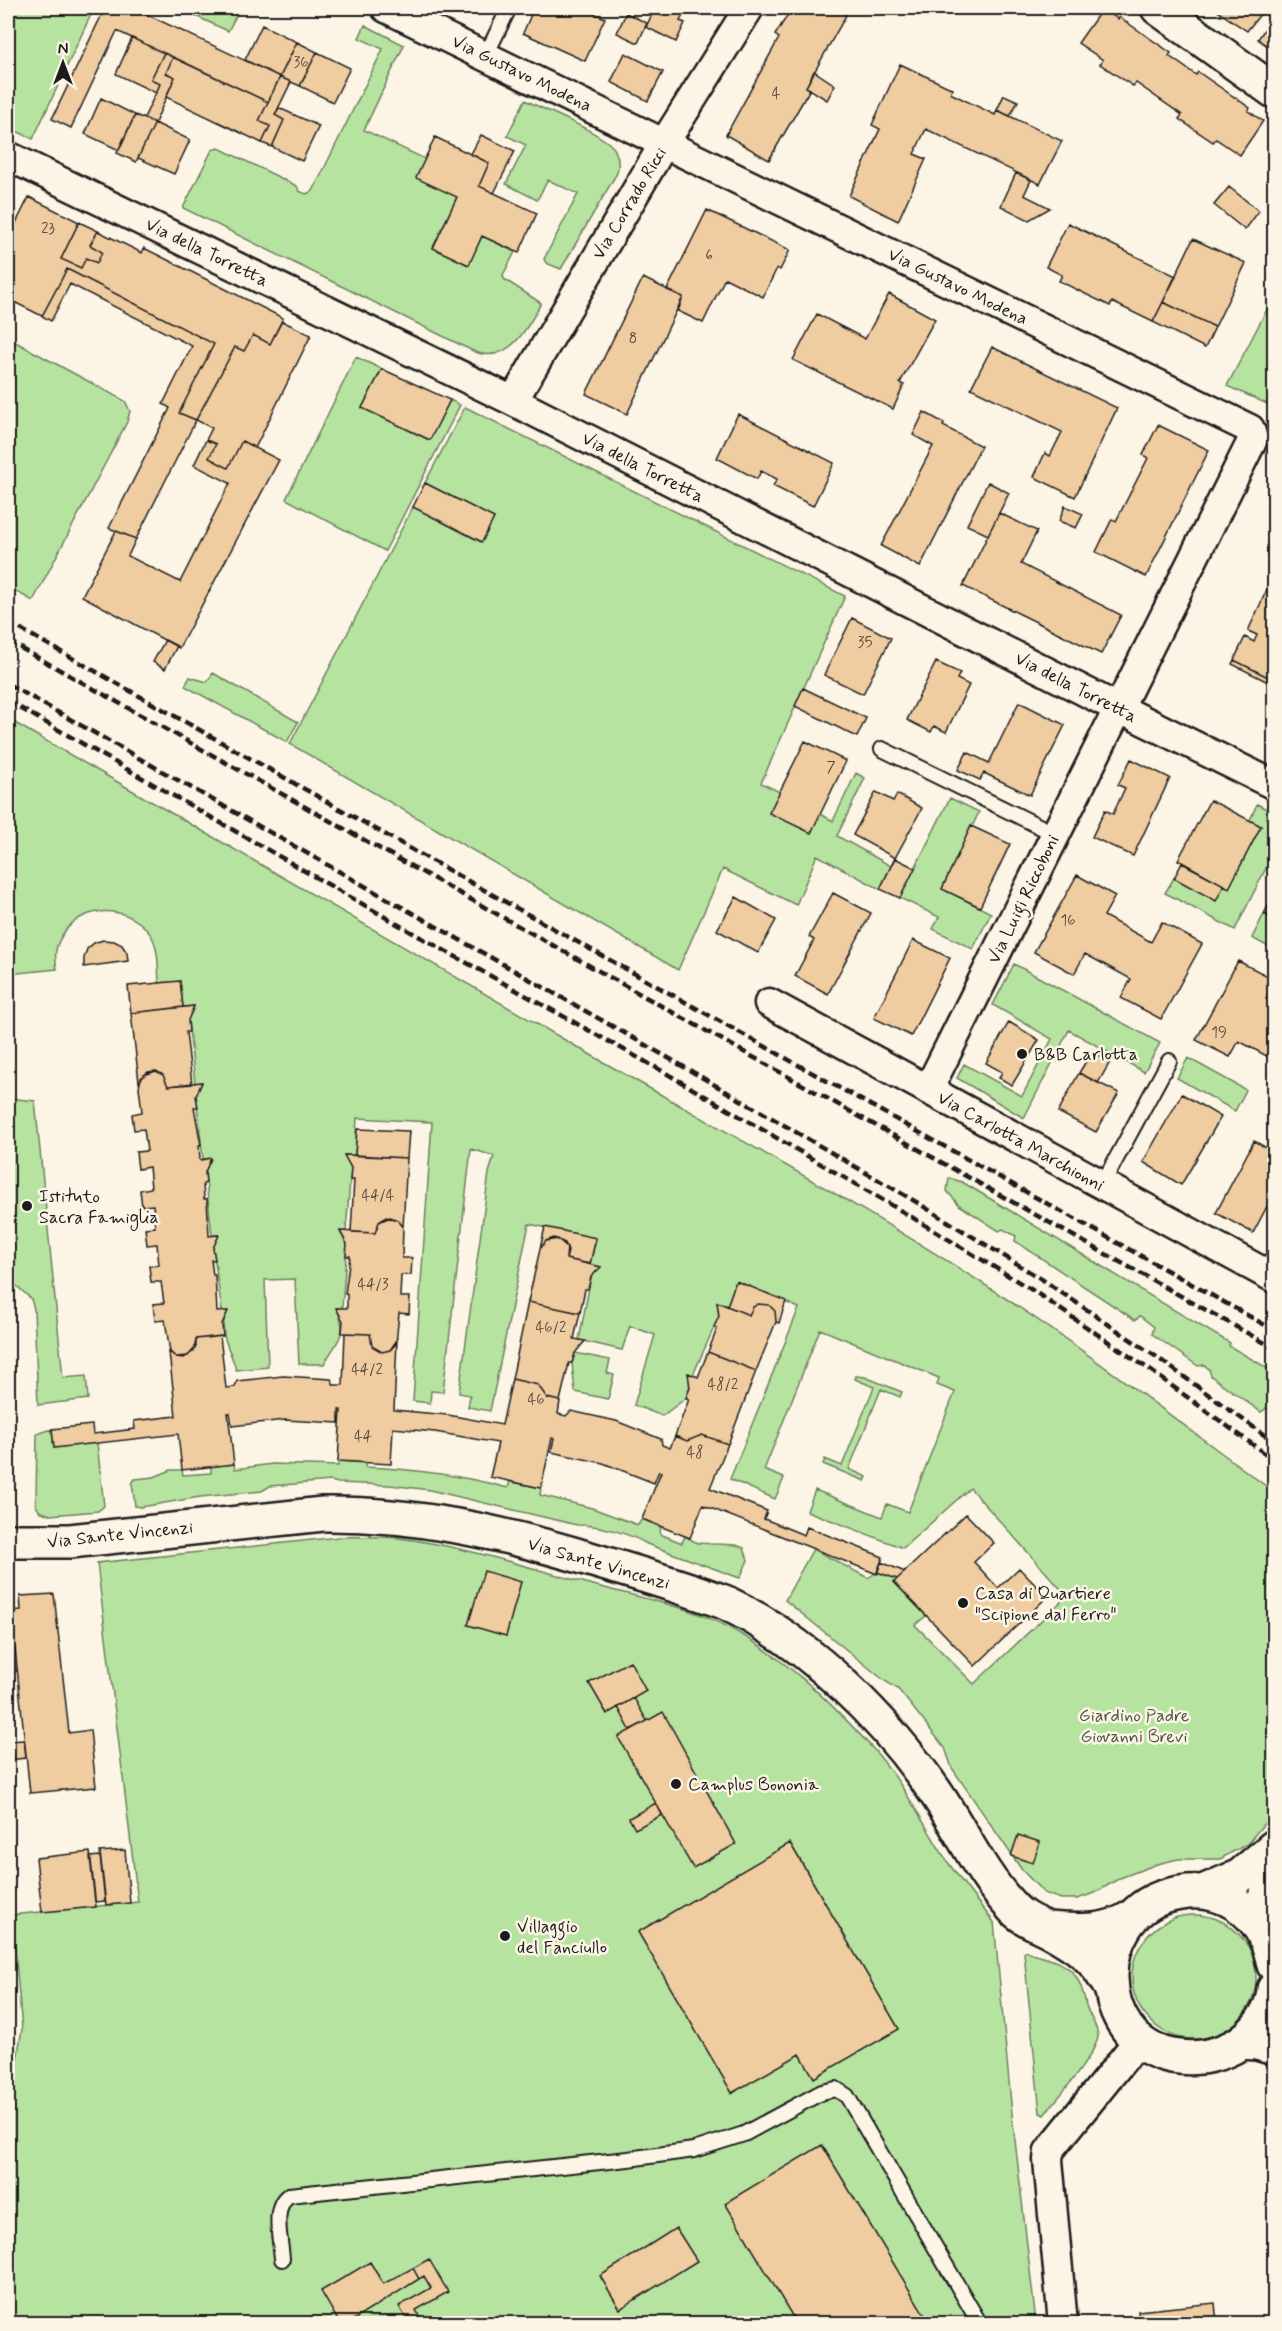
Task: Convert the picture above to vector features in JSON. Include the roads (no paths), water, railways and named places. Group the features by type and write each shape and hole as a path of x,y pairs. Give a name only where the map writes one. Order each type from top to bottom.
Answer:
{"street":[{"name":"Via Gustavo Modena","path":"386,8 1250,429 1253,439 1118,708"},
{"name":"Via Corrado Ricci","path":"513,401 665,142 749,8"},
{"path":"1158,8 1275,91"},
{"name":"Via della Torretta","path":"8,156 513,401 1118,708 1275,785"},
{"name":"Via Luigi Riccoboni","path":"928,1090 1118,708"},
{"name":"Via Carlotta Marchionni","path":"769,1003 1102,1185 1271,1269"},
{"name":"Via Sante Vincenzi","path":"8,1541 70,1541 323,1514 404,1517 480,1530 562,1551 654,1578 724,1602 748,1613 792,1643 835,1678 874,1717 918,1768 994,1885 1011,1907 1028,1921 1071,1942 1095,1961 1111,1988 1124,2023 1138,2042"},
{"path":"1203,1892 1240,1876 1275,1847"},
{"path":"1263,1929 1263,1905 1275,1873"},
{"name":"Via Sante Vincenzi","path":"1047,1929 1101,1930 1119,1925 1145,1906 1166,1896 1182,1892 1203,1892"},
{"path":"1203,1892 1227,1899 1244,1909 1263,1929 1275,1965"},
{"path":"1111,1988 1110,1972 1117,1946 1122,1932 1132,1917"},
{"path":"1063,2324 1049,2151 1138,2042 1163,2054 1188,2059 1215,2056 1242,2042 1265,2017 1274,1999 1275,1989"},
{"path":"1242,2042 1275,2048"}],"lane":[{"path":"486,55 509,8"},
{"path":"882,749 1055,834"},
{"path":"1102,1185 1169,1061"},
{"path":"282,2259 278,2210 282,2200 288,2195 694,2150 744,2134 822,2092 836,2089 847,2096 980,2324"}],"railway":[{"path":"8,622 1274,1330"},
{"path":"8,641 1274,1348"},
{"path":"8,684 672,1060 918,1203 1043,1280 1158,1358 1274,1442"},
{"path":"8,701 413,933 664,1072 910,1216 1032,1290 1150,1370 1274,1460"}],"place":[{"name":"B&B Carlotta","path":"1022,1054"},
{"name":"Istituto Sacra Famiglia","path":"27,1206"},
{"name":"Casa di Quartiere \"Scipione dal Ferro\"","path":"963,1603"},
{"name":"Camplus Bononia","path":"676,1784"},
{"name":"Villaggio del Fanciullo","path":"505,1936"}],"park label":[{"name":"Giardino Padre Giovanni Brevi","path":"1134,1725"}]}
